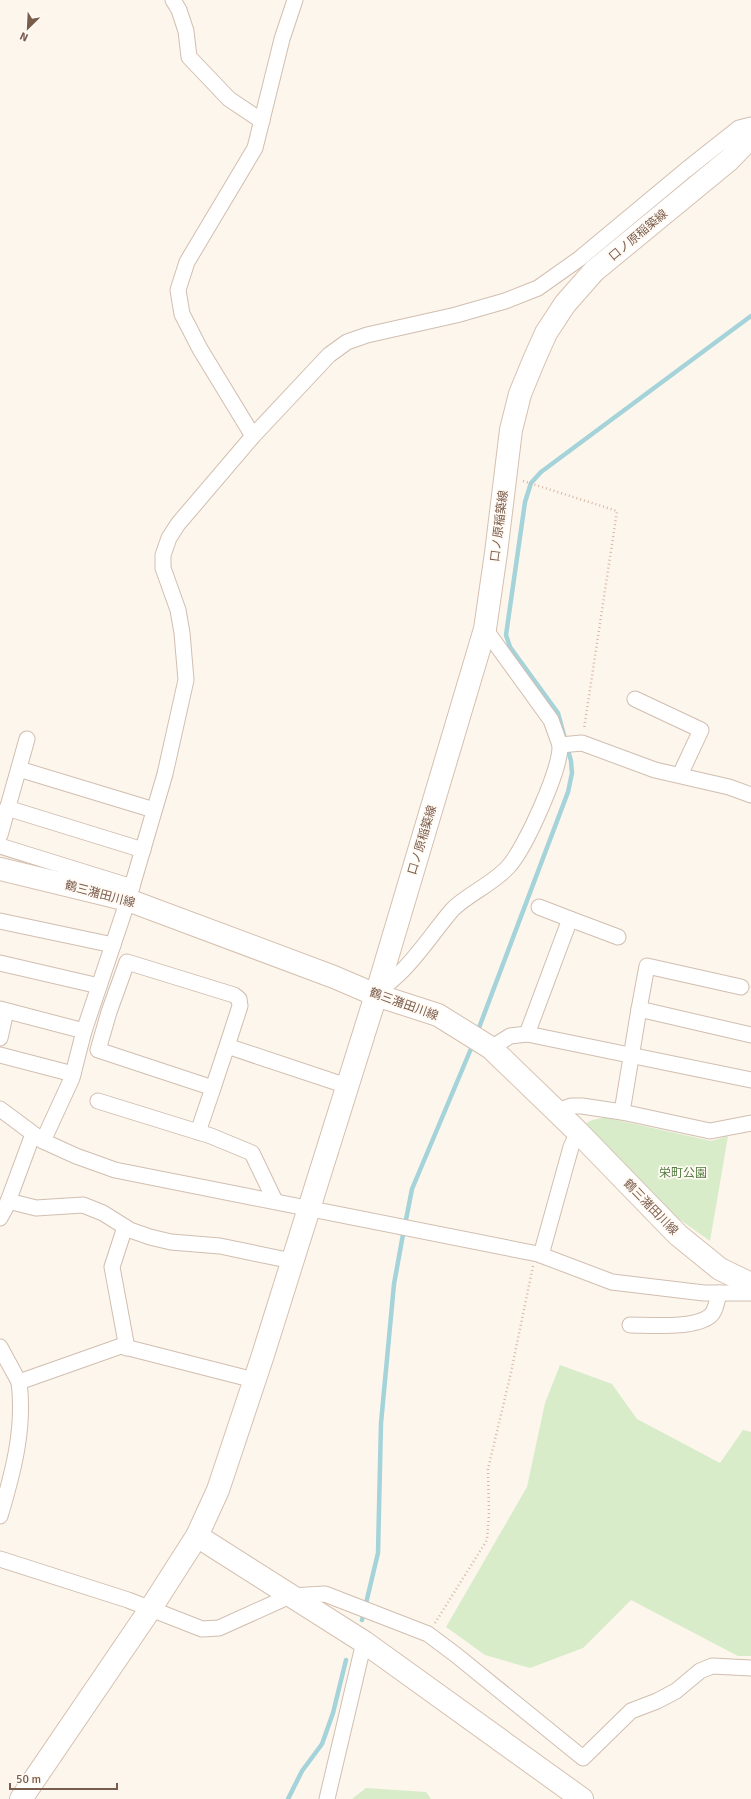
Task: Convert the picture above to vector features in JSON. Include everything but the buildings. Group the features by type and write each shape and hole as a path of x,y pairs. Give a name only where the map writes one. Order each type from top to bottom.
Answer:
{"main road":[{"name":"口ノ原稲築線","path":"21,1799 151,1608 197,1536 218,1490 376,995 485,629 511,430 520,394 546,333 565,304 594,271 729,160 751,137"},
{"name":"鶴三潴田川線","path":"0,869 130,894 376,995 438,1015 491,1048 557,1111 678,1235 720,1269 751,1284"},
{"path":"197,1536 364,1642 582,1799"}],"street":[{"path":"172,0 179,10 186,31 189,57 229,99 262,121"},
{"path":"253,436 200,349 182,314 178,290 187,262 255,148 282,39 295,0"},
{"path":"0,1218 38,1137 73,1074 84,1031 130,894 165,774 186,680 180,617 163,568 163,555 178,524 253,436 329,355 347,342 367,335 456,315 505,301 538,288 579,259 739,128 751,125"},
{"path":"376,995 402,971 454,909 508,868 520,850 532,827 557,766 560,755 560,745 551,720 485,629"},
{"path":"634,699 701,730 680,776"},
{"path":"0,834 27,739"},
{"path":"560,745 582,743 655,770 729,787 751,794"},
{"path":"19,769 154,810"},
{"path":"7,808 143,850"},
{"path":"0,846 130,894"},
{"path":"539,907 618,937"},
{"path":"527,1034 570,919"},
{"path":"0,921 113,946"},
{"path":"198,1132 228,1046 240,1006 239,999 234,995 127,962 109,1012 98,1050 213,1088"},
{"path":"0,963 99,986"},
{"path":"622,1112 647,966 741,987"},
{"path":"639,1009 751,1035"},
{"path":"0,1038 3,1010 84,1031"},
{"path":"491,1048 510,1036 527,1034 751,1080"},
{"path":"228,1046 347,1086"},
{"path":"0,1055 73,1074"},
{"path":"98,1101 198,1132 252,1153 275,1201"},
{"path":"557,1111 571,1106 582,1106 622,1112 710,1131 751,1123"},
{"path":"0,1109 38,1137 76,1156 115,1170 308,1207 393,1226 538,1254 612,1282 704,1293 751,1293"},
{"path":"538,1254 571,1147 578,1132"},
{"path":"8,1201 36,1208 83,1205 103,1213 137,1233 157,1239 171,1242 220,1246 292,1261"},
{"path":"125,1227 112,1267 127,1348"},
{"path":"630,1325 685,1324 699,1321 711,1316 719,1293"},
{"path":"19,1382 121,1346 254,1380"},
{"path":"0,1347 19,1382 22,1402 21,1426 12,1474 0,1516"},
{"path":"0,1559 151,1608 202,1629 219,1628 290,1596 325,1594 428,1634 583,1758 631,1711 657,1701 676,1691 700,1671 712,1666 751,1668"},
{"path":"327,1799 364,1642"}],"path":[{"path":"505,475 617,511 582,743"},
{"path":"428,1634 487,1540 489,1514 488,1469 538,1254"}],"green space":[{"name":"栄町公園","path":"608,1118 711,1141 728,1136 710,1241 665,1209 583,1126 594,1119"},
{"path":"560,1365 612,1384 637,1419 720,1463 743,1430 751,1432 751,1656 738,1656 631,1600 583,1648 530,1668 485,1655 446,1627 527,1487 545,1403"},
{"path":"366,1788 426,1792 431,1799 352,1799"}],"waterway":[{"path":"477,1033 568,792 572,773 571,761 558,713 510,647 506,635 525,502 531,483 541,472 751,316"},
{"path":"362,1620 378,1553 381,1423 394,1284 402,1240 412,1189 473,1044"},
{"path":"288,1799 302,1771 322,1744 333,1713 346,1660"}]}
